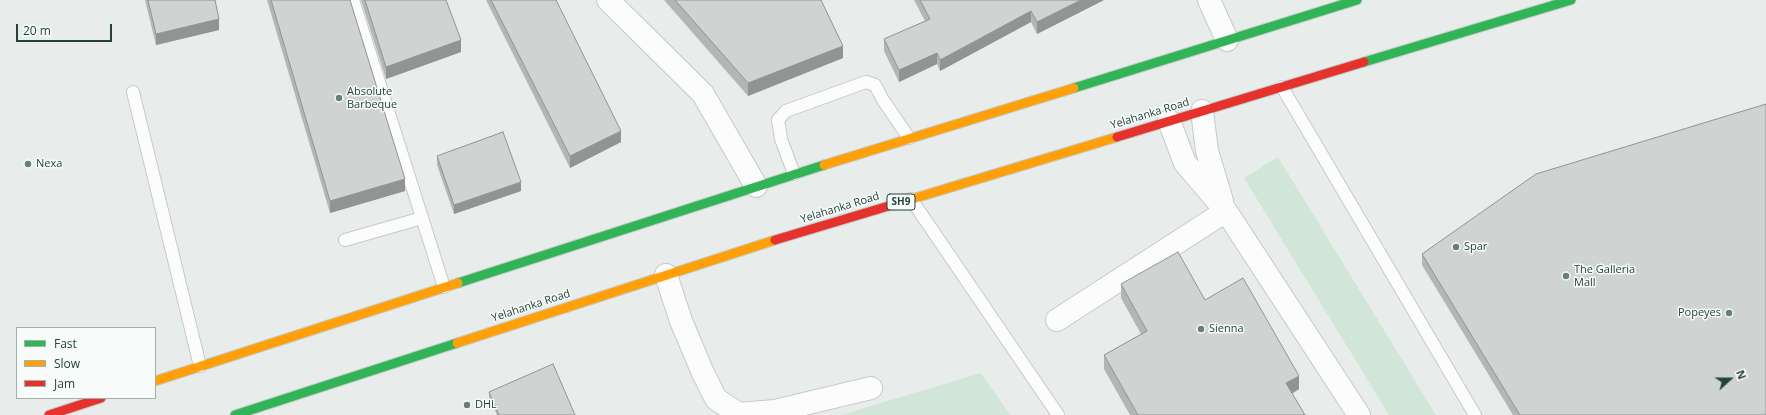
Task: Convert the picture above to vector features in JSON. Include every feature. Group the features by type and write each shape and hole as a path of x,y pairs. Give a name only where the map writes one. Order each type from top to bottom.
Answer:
{"main road":[{"path":"156,380 756,186 1358,0"},
{"name":"Yelahanka Road","path":"235,415 666,275 911,199 1571,0"},
{"path":"49,415 98,399"}],"street":[{"path":"608,0 703,94 756,186"},
{"path":"1209,0 1227,40"},
{"path":"1202,112 1207,151 1217,187 1226,211"},
{"path":"1169,121 1185,163 1226,211 1359,415"},
{"path":"1056,320 1226,211"},
{"path":"666,275 681,321 703,373 716,399 739,414 775,411 871,388"}],"lane":[{"path":"353,0 444,287"},
{"path":"794,174 780,139 778,120 786,111 866,82 875,85 883,100 909,138"},
{"path":"1282,87 1475,415"},
{"path":"133,92 200,366"},
{"path":"911,199 1058,415"},
{"path":"345,240 422,218"}],"green space":[{"path":"1278,157 1436,415 1389,415 1244,178"},
{"path":"981,373 1010,415 841,415"}],"building":[{"path":"148,0 215,0 219,19 156,34"},
{"path":"271,0 350,0 405,179 330,201"},
{"path":"365,0 446,0 461,40 386,67"},
{"path":"491,0 556,0 621,131 570,156"},
{"path":"675,0 821,0 843,46 748,83"},
{"path":"920,0 1081,0 1037,22 1031,11 940,60 937,53 899,70 884,39 930,19"},
{"path":"1766,104 1766,415 1520,415 1422,254 1536,174"},
{"path":"503,132 521,182 454,205 437,156"},
{"name":"Sienna","path":"1178,252 1205,300 1243,278 1299,376 1286,383 1305,415 1138,415 1104,355 1147,331 1121,284"},
{"path":"553,364 575,415 499,415 489,392"}],"traffic: fast":[{"path":"1074,88 1357,0"},
{"path":"1364,62 1571,0"},
{"path":"458,283 824,165"},
{"path":"235,415 457,343"}],"traffic: slow":[{"path":"824,165 1074,88"},
{"path":"902,202 1117,137"},
{"path":"457,343 775,240"},
{"path":"156,381 458,283"}],"traffic: jam":[{"path":"1117,137 1364,62"},
{"path":"775,240 902,202"},
{"path":"49,415 98,399"}],"place":[{"name":"Absolute Barbeque","path":"339,98"},
{"name":"Nexa","path":"28,164"},
{"name":"Spar","path":"1456,247"},
{"name":"The Galleria Mall","path":"1566,276"},
{"name":"Popeyes","path":"1729,313"},
{"name":"Sienna","path":"1201,329"},
{"name":"DHL","path":"467,405"}]}
